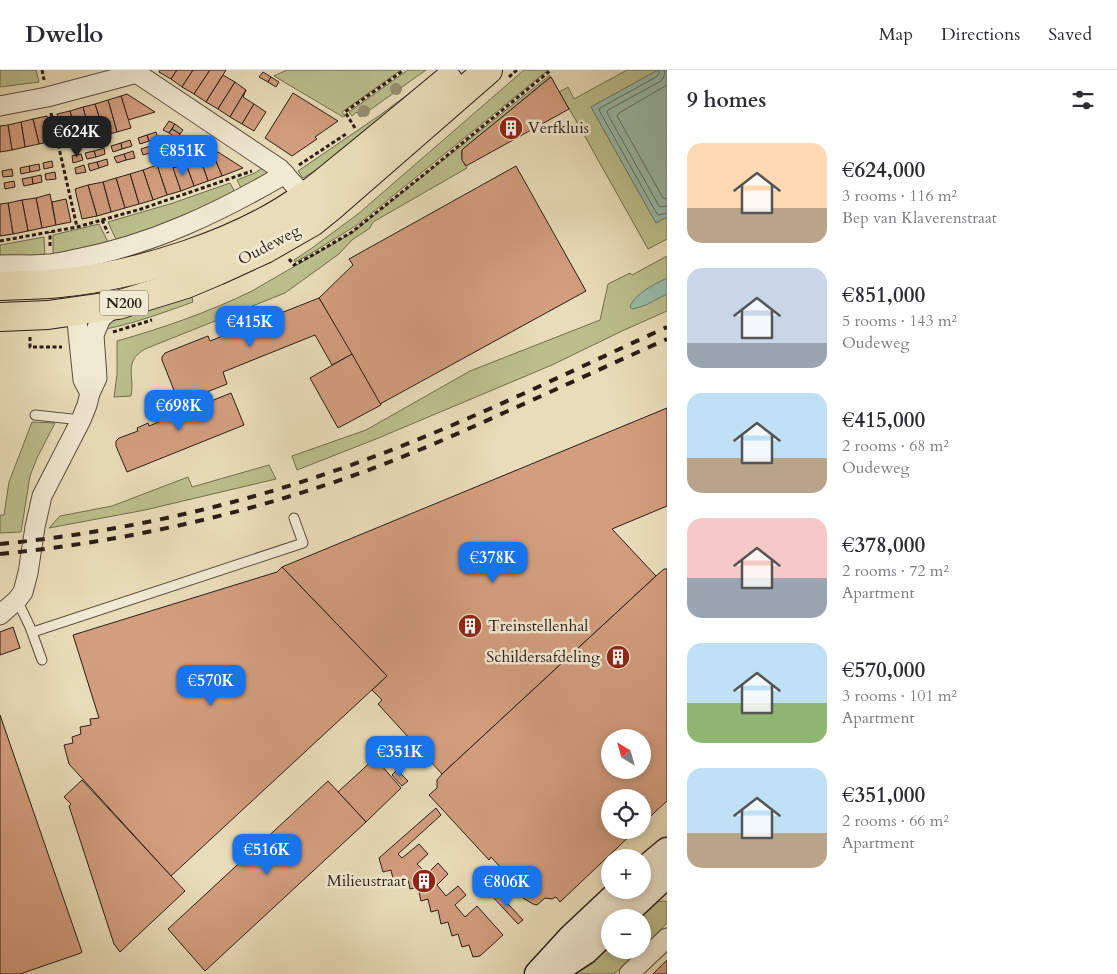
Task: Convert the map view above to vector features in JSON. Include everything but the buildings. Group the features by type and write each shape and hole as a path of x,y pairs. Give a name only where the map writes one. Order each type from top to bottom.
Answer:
{"main road":[{"name":"Oudeweg","path":"0,286 51,284 113,275 198,250 237,235 304,197 460,70"},
{"name":"Oudeweg","path":"0,317 76,312 118,304 186,284 265,249 312,222 488,70"},
{"path":"76,312 76,300 80,296 134,282 147,266"},
{"path":"651,864 667,851"},
{"path":"630,909 667,874"},
{"path":"538,974 613,899"},
{"path":"549,974 585,950 601,935"}],"street":[{"path":"0,106 47,97 135,71 280,169 304,197 318,204 333,205"},
{"path":"0,265 50,264 103,254 152,239 203,218 285,174"},
{"path":"0,616 23,592 42,496 81,420 97,378 94,335 101,318 118,304"},
{"path":"76,312 83,380 90,393"},
{"path":"629,974 667,938"}],"lane":[{"path":"35,415 81,420"},
{"path":"32,632 303,543 294,518"},
{"path":"17,600 32,632 42,660"}],"path":[{"path":"285,174 355,128 345,112 404,70"},
{"name":"Oudeweg","path":"289,258 294,264 352,232 551,70"},
{"path":"47,97 77,227"},
{"path":"0,240 77,227 141,209 253,170 269,161"}],"green space":[{"path":"0,70 36,70 39,82 0,87"},
{"path":"287,70 401,70 342,112 345,116 343,117 274,76"},
{"path":"408,70 426,70 360,117 357,112 352,116 349,112"},
{"path":"441,70 332,160 303,178 298,171 380,115"},
{"path":"524,70 548,70 357,225 295,262 294,260 358,214"},
{"path":"627,70 658,70 591,107 656,223 667,217 667,239 648,249 559,92 568,87 574,99"},
{"path":"550,75 550,77 462,150 463,162 467,168 373,222 370,228 352,240 339,254 285,293 145,349 138,354 132,364 131,396 114,397 117,375 117,341 186,319 236,299 352,233"},
{"path":"265,166 271,173 243,192 237,180 255,173"},
{"path":"230,183 237,196 118,244 108,222 173,203"},
{"path":"99,224 110,246 53,256 53,235"},
{"path":"44,237 45,258 0,259 0,245"},
{"path":"667,256 667,311 552,365 297,470 292,456 366,430 470,371 600,320 608,284 630,273 632,275"},
{"path":"192,297 193,302 172,310 128,324 105,328 111,320 131,309"},
{"path":"32,422 55,423 30,476 21,532 0,533 0,515 4,515 9,482"},
{"path":"269,465 276,479 145,510 49,528 60,516 112,506 188,477 192,487"},
{"path":"655,902 667,902 667,923 651,939 651,909 647,909"},
{"path":"601,950 601,959 630,959 614,974 569,974"}],"water":[{"path":"658,70 667,70 667,217 656,223 591,107"},
{"path":"667,278 667,294 646,305 633,309 630,307 640,294"}],"railway":[{"path":"0,544 84,533 168,518 250,497 331,472 374,457 459,422 667,327"},
{"path":"0,554 90,542 179,526 309,490 352,476 426,447 667,339"}],"place":[{"name":"Verfkluis","path":"511,128"},
{"name":"Treinstellenhal","path":"470,626"},
{"name":"Schildersafdeling","path":"618,657"},
{"name":"Milieustraat","path":"424,881"}]}
